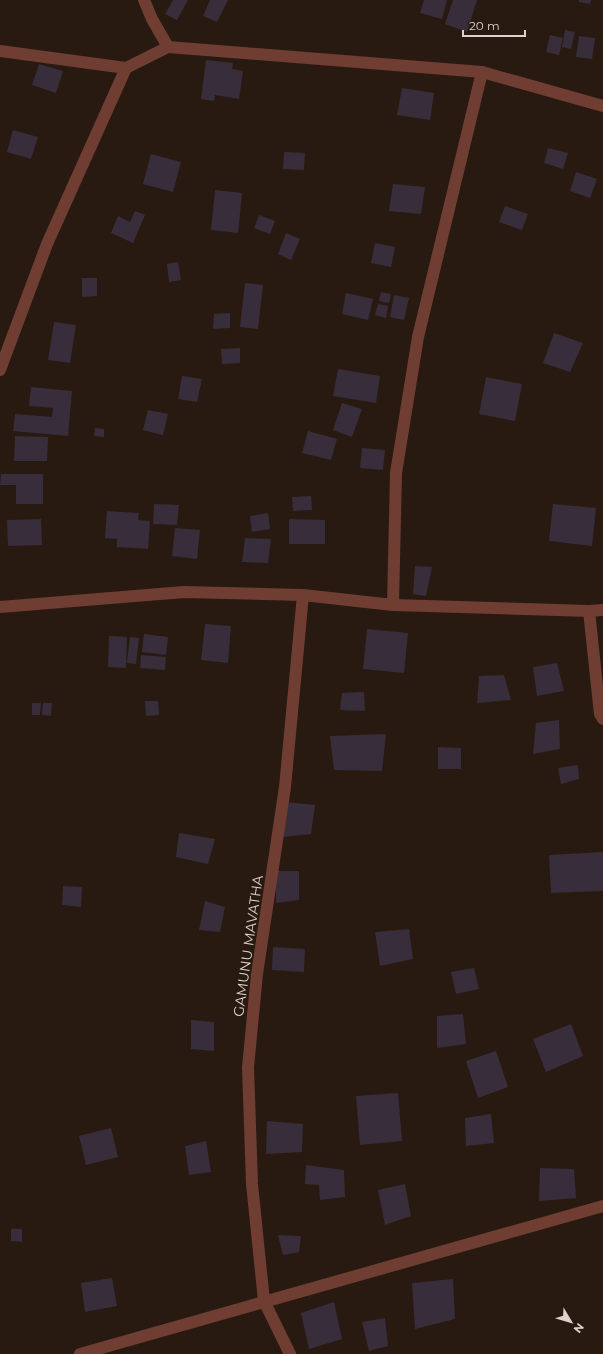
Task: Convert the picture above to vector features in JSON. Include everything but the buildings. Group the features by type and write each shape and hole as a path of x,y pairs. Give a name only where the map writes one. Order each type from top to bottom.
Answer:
{"street":[{"path":"144,0 152,19 168,47"},
{"path":"0,51 126,68 168,47 482,72 603,106"},
{"path":"0,370 47,244 126,68"},
{"path":"394,605 396,473 418,337 482,72"},
{"path":"0,607 184,592 302,595 394,605 589,612 603,610"},
{"name":"GAMUNU MAVATHA","path":"264,1301 252,1184 248,1068 257,974 285,787 302,595"},
{"path":"589,612 600,714 603,719"},
{"path":"80,1354 603,1206"},
{"path":"264,1301 290,1354"}]}
